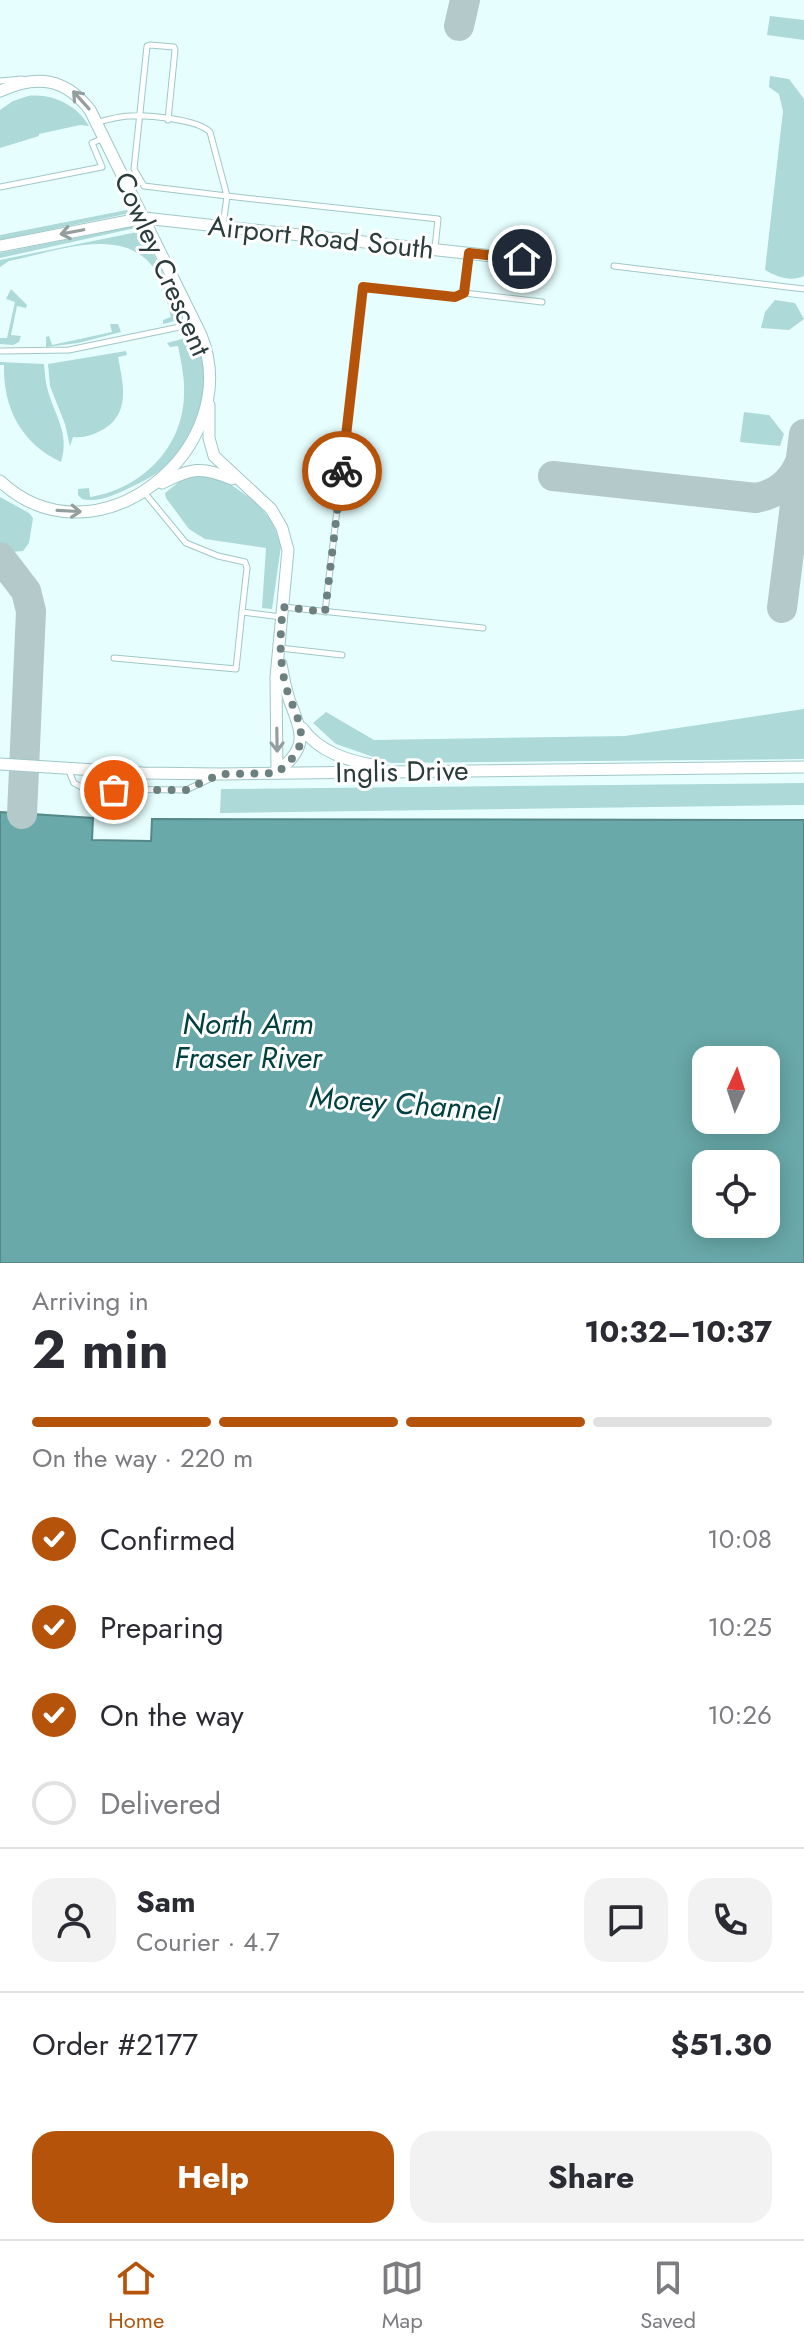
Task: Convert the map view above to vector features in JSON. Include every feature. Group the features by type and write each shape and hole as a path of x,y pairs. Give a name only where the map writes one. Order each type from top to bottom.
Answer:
{"street":[{"path":"0,91 23,83 47,82"},
{"name":"Cowley Crescent","path":"0,481 31,503 66,512 106,509 147,490 173,466 191,441 198,427 210,380 208,357 195,324 98,122 73,91 61,84 47,82"},
{"name":"Airport Road South","path":"0,246 144,218 548,262"},
{"path":"210,380 211,448 219,462 264,500 282,528 288,563 276,677 277,773"},
{"path":"147,490 198,469 215,471 240,482"},
{"path":"277,773 298,749 301,735 288,695 279,650"},
{"path":"297,719 307,735 332,753 368,764 405,770"},
{"name":"Inglis Drive","path":"0,764 143,773 220,774 804,767"}],"lane":[{"path":"168,120 175,50 174,47 147,46 134,169 144,186 438,219 435,249"},
{"name":"Cowley Crescent","path":"0,81 47,82"},
{"path":"98,122 128,116 140,117 196,123 210,132 227,196 223,226"},
{"path":"0,187 102,167 92,143 105,137"},
{"path":"464,293 469,253"},
{"path":"614,266 804,289"},
{"path":"325,612 363,287 455,297 464,293 542,302"},
{"path":"0,351 69,350 195,324"},
{"path":"114,658 236,669 247,568 245,562 218,556 186,543 147,490"},
{"path":"242,612 325,612 483,628"},
{"path":"279,650 342,655"},
{"path":"68,768 74,783 85,789 186,790 220,774"}],"shaded area":[{"path":"770,16 804,20 804,40 767,35"},
{"path":"770,76 789,79 804,99 804,276 794,279 779,277 765,270 783,111 779,94 769,87"},
{"path":"28,96 46,96 63,102 78,112 89,126 80,125 39,134 0,148 0,110"},
{"path":"129,212 126,214 0,240 0,235"},
{"path":"140,227 0,258 0,253"},
{"path":"142,231 183,319 163,324 163,320 171,317 158,275 145,259 129,249 111,244 90,244 9,261 0,267 0,260"},
{"path":"11,289 27,305 26,308 17,306 11,335 21,336 19,342 13,345 0,344 0,338 7,338 15,302 6,299"},
{"path":"775,300 795,303 804,319 789,330 761,328 765,312"},
{"path":"110,324 118,324 121,332 46,347 46,337 49,336 52,345 112,332"},
{"path":"193,336 201,351 204,386 194,422 176,454 161,470 139,483 106,498 82,499 78,489 89,488 90,497 126,485 156,463 167,448 182,414 184,389 178,346 170,347 167,343"},
{"path":"126,351 127,355 118,357 123,397 118,414 104,429 73,437 70,446 50,386 48,364"},
{"path":"0,362 44,364 47,388 63,434 61,462 35,445 17,422 7,396 4,365"},
{"path":"744,412 769,415 784,434 780,446 740,442"},
{"path":"197,474 223,479 257,503 273,523 281,546 272,609 262,608 266,548 205,539 189,529 166,498 165,493 184,478"},
{"path":"0,497 33,518 29,543 23,551 10,552 0,543"},
{"path":"804,709 804,759 391,763 336,744 313,723 326,712 374,740 625,736"},
{"path":"804,783 804,805 220,813 221,789"}],"water":[{"name":"North Arm Fraser River","path":"0,812 93,818 92,840 151,841 152,819 804,820 804,1263 0,1263"}],"taxiway":[{"path":"459,26 465,0"},
{"path":"782,608 804,434"},
{"path":"553,476 756,498 771,494 783,486 800,462"},
{"path":"0,557 26,591 31,611 22,814"}],"way so far":[{"path":"114,790 186,790 220,774 277,773 293,758 300,744 301,731 285,685 279,652 283,607 325,612 342,471"}],"route":[{"path":"342,471 363,287 455,297 464,293 469,253 522,259"}],"water label":[{"name":"Morey Channel","path":"404,1104"}]}
